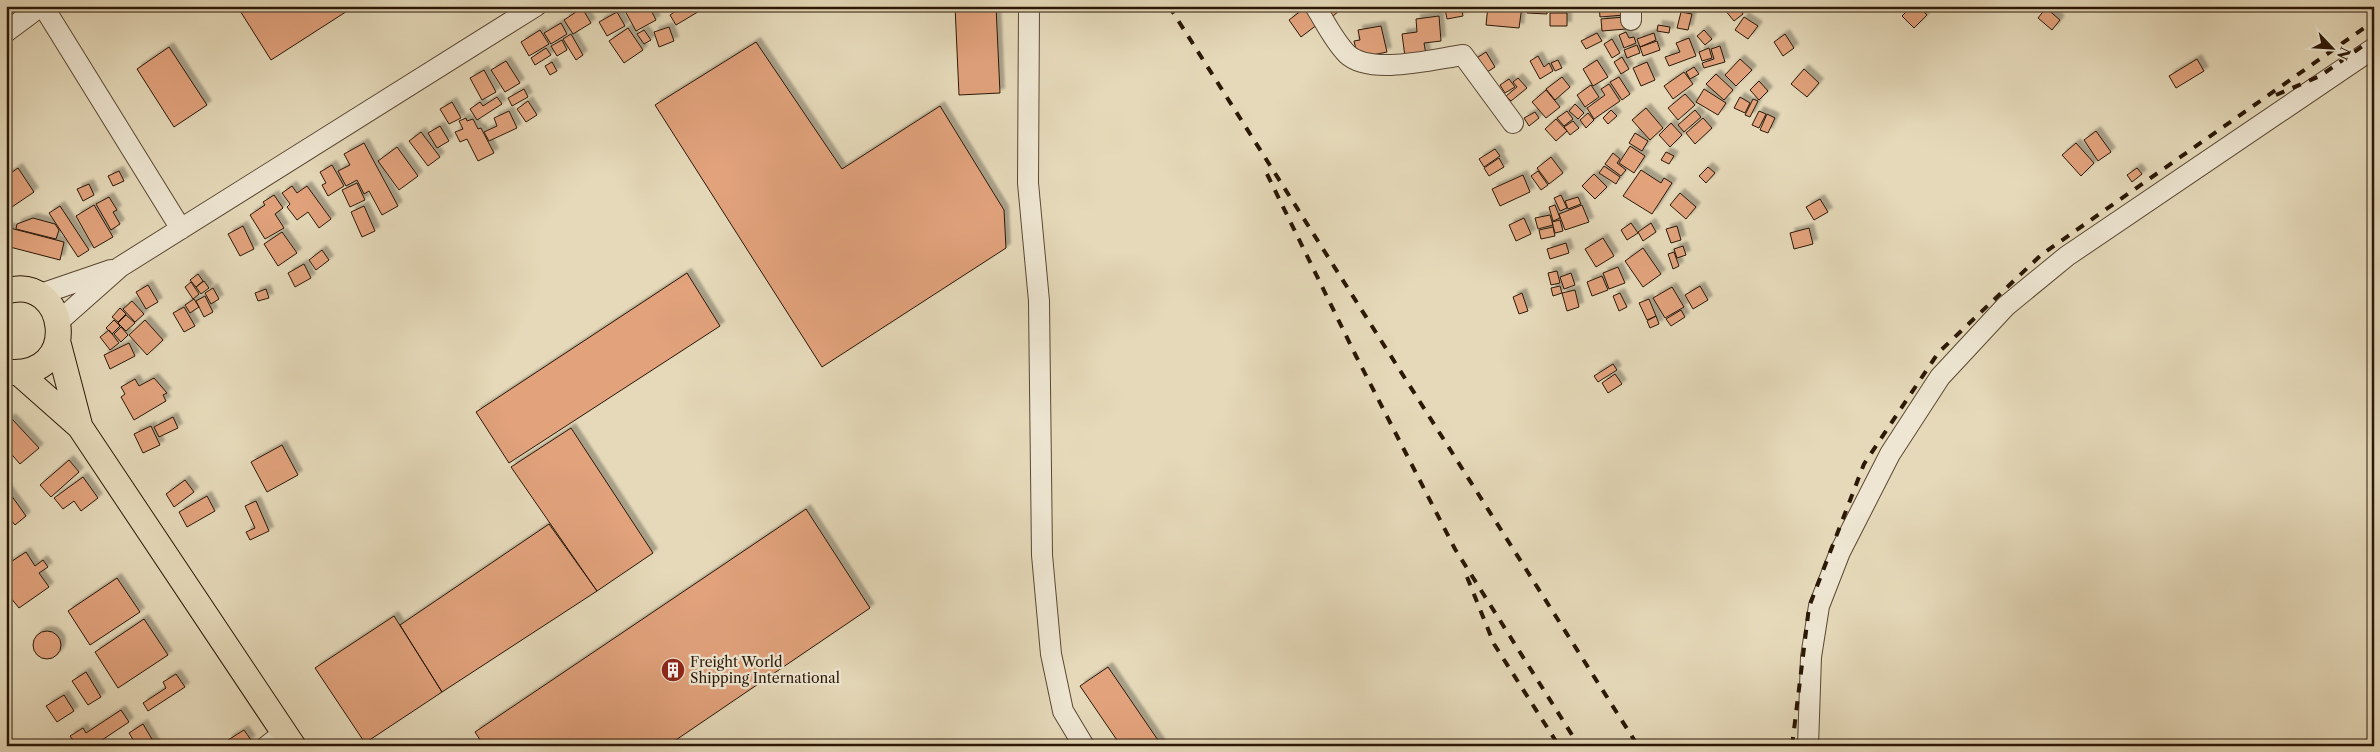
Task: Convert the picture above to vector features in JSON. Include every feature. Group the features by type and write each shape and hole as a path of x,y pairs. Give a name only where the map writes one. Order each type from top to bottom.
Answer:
{"main road":[{"path":"18,289 51,306 80,427"},
{"path":"13,373 32,371 43,364 52,354 58,332"},
{"path":"13,373 80,427 282,741"}],"street":[{"path":"6,32 42,6 181,229"},
{"path":"1029,6 1028,183 1039,301 1042,555 1050,654 1063,711 1084,746"},
{"path":"1315,6 1348,55 1364,63 1392,65 1463,55 1513,123"},
{"path":"58,332 120,267 533,7"},
{"path":"1808,746 1811,656 1819,606 1840,552 1890,454 1940,377 2006,306 2067,256 2374,48"},
{"path":"18,289 120,267"}],"building":[{"path":"237,6 355,6 271,60"},
{"path":"628,6 649,6 656,20 636,31 624,9"},
{"path":"683,6 699,6 701,10 676,25 670,15"},
{"path":"955,6 996,6 1000,93 959,95"},
{"path":"1324,6 1344,6 1331,18"},
{"path":"1461,6 1463,16 1447,19 1445,9"},
{"path":"1488,6 1522,6 1519,28 1486,25"},
{"path":"1527,6 1547,6 1547,14 1527,13"},
{"path":"1599,6 1623,6 1624,15 1600,17"},
{"path":"1729,6 1737,6 1743,14 1734,21 1725,10"},
{"path":"1912,6 1918,6 1927,15 1914,28 1902,16"},
{"path":"1306,7 1318,24 1301,37 1289,20"},
{"path":"582,8 591,23 573,34 564,20"},
{"path":"2046,8 2060,20 2052,30 2038,18"},
{"path":"617,12 625,26 607,36 599,22"},
{"path":"1681,12 1692,14 1688,30 1677,28"},
{"path":"1550,13 1567,13 1567,26 1550,26"},
{"path":"1439,16 1441,41 1424,43 1426,55 1405,57 1402,34 1417,32 1416,19"},
{"path":"1625,17 1626,29 1602,31 1601,19"},
{"path":"1744,17 1758,26 1748,39 1735,30"},
{"path":"561,23 567,34 551,44 544,33"},
{"path":"1658,25 1670,27 1669,33 1657,31"},
{"path":"1381,26 1387,52 1358,58 1354,41 1360,40 1358,30"},
{"path":"669,27 674,41 659,47 654,32"},
{"path":"628,28 643,50 624,63 609,41"},
{"path":"540,30 549,44 529,56 521,42"},
{"path":"644,30 651,40 644,44 637,34"},
{"path":"1704,30 1712,39 1705,45 1697,36"},
{"path":"1626,32 1629,38 1634,37 1636,43 1624,48 1619,35"},
{"path":"1597,33 1602,41 1586,49 1581,41"},
{"path":"1654,33 1656,40 1640,47 1637,39"},
{"path":"571,34 583,55 576,60 563,39"},
{"path":"1785,34 1794,48 1783,56 1774,42"},
{"path":"1689,38 1696,56 1669,66 1665,57 1680,52 1676,43"},
{"path":"1612,39 1620,53 1612,58 1604,44"},
{"path":"562,40 567,50 557,56 551,46"},
{"path":"1657,41 1660,50 1643,56 1640,47"},
{"path":"756,42 842,169 940,106 1004,210 1006,248 822,367 655,105"},
{"path":"1637,45 1640,53 1627,58 1624,50"},
{"path":"1720,46 1725,62 1704,68 1702,63 1714,59 1711,49"},
{"path":"169,47 207,105 174,127 137,69"},
{"path":"546,48 551,55 535,65 531,58"},
{"path":"1709,48 1712,58 1702,61 1699,52"},
{"path":"1486,52 1495,67 1481,76 1472,61"},
{"path":"1538,56 1544,67 1549,63 1553,71 1540,79 1530,61"},
{"path":"1622,57 1629,69 1621,74 1614,62"},
{"path":"1740,59 1752,70 1736,86 1725,75"},
{"path":"2197,59 2204,71 2176,88 2169,76"},
{"path":"1558,60 1562,68 1555,71 1551,63"},
{"path":"1597,60 1608,77 1593,86 1583,69"},
{"path":"506,61 520,83 505,92 491,70"},
{"path":"552,62 557,71 550,75 545,66"},
{"path":"1647,62 1655,80 1641,86 1633,68"},
{"path":"1694,67 1699,74 1690,79 1686,72"},
{"path":"1804,69 1819,83 1807,97 1791,84"},
{"path":"484,70 496,92 482,100 470,78"},
{"path":"1684,72 1693,84 1673,99 1664,86"},
{"path":"1716,74 1733,90 1724,100 1706,84"},
{"path":"1562,77 1570,87 1555,100 1546,89"},
{"path":"1619,77 1630,94 1622,100 1610,82"},
{"path":"1518,78 1527,88 1511,101 1506,96 1517,87 1513,82"},
{"path":"1509,79 1515,87 1505,93 1500,85"},
{"path":"1759,81 1768,91 1759,100 1750,90"},
{"path":"1609,84 1620,101 1594,119 1587,108 1605,95 1601,89"},
{"path":"1591,85 1599,97 1585,107 1577,95"},
{"path":"524,89 528,97 512,106 508,98"},
{"path":"1704,89 1726,103 1718,115 1696,102"},
{"path":"1546,90 1560,107 1546,118 1532,102"},
{"path":"1685,94 1695,105 1678,120 1668,108"},
{"path":"497,97 502,104 477,120 470,109 480,102 483,106"},
{"path":"1740,97 1750,103 1745,113 1734,108"},
{"path":"1753,99 1758,101 1750,117 1745,115"},
{"path":"528,101 537,115 526,122 517,109"},
{"path":"452,102 461,118 449,124 440,109"},
{"path":"1575,104 1584,113 1578,119 1569,111"},
{"path":"1646,108 1663,128 1650,140 1632,120"},
{"path":"1611,110 1617,116 1608,124 1603,118"},
{"path":"1695,110 1701,117 1684,132 1678,125"},
{"path":"509,111 517,128 489,141 484,132 497,126 494,118"},
{"path":"1567,111 1573,119 1564,126 1557,118"},
{"path":"1759,111 1766,114 1759,128 1752,125"},
{"path":"1535,112 1539,118 1529,126 1524,118"},
{"path":"1588,113 1594,120 1586,128 1580,120"},
{"path":"1767,114 1775,118 1768,133 1760,130"},
{"path":"466,118 467,121 473,119 478,129 481,128 494,153 478,161 467,139 460,142 455,132 463,129 459,121"},
{"path":"1703,118 1712,128 1695,144 1686,133"},
{"path":"1556,119 1567,131 1556,141 1545,129"},
{"path":"1573,121 1579,128 1570,135 1564,127"},
{"path":"1671,123 1682,135 1670,147 1659,135"},
{"path":"440,126 449,141 437,148 428,133"},
{"path":"2096,131 2111,152 2098,161 2084,140"},
{"path":"421,132 440,157 428,166 409,141"},
{"path":"1635,133 1648,141 1642,151 1629,143"},
{"path":"364,143 398,206 382,215 369,191 364,194 357,180 346,186 338,171 350,165 344,154"},
{"path":"2076,143 2094,163 2081,176 2062,155"},
{"path":"1630,146 1645,156 1634,173 1619,163"},
{"path":"397,147 418,176 399,190 378,161"},
{"path":"1495,149 1500,156 1484,167 1479,159"},
{"path":"1666,152 1674,156 1669,164 1661,160"},
{"path":"1613,153 1620,159 1617,163 1626,170 1621,176 1605,164"},
{"path":"1551,157 1563,173 1549,184 1537,168"},
{"path":"1499,158 1504,167 1489,176 1484,168"},
{"path":"332,165 344,186 328,196 322,185 326,183 320,172"},
{"path":"1604,166 1620,177 1616,184 1599,173"},
{"path":"1708,167 1715,173 1706,183 1699,176"},
{"path":"18,168 34,192 6,211 6,172 8,175"},
{"path":"2137,168 2142,174 2132,182 2127,175"},
{"path":"1641,170 1661,183 1664,178 1672,183 1652,214 1623,196"},
{"path":"119,171 124,181 113,186 108,176"},
{"path":"1538,171 1548,185 1541,190 1531,176"},
{"path":"1594,174 1607,187 1595,199 1582,186"},
{"path":"1523,175 1530,192 1500,206 1492,189"},
{"path":"357,183 365,200 350,207 342,190"},
{"path":"89,184 94,195 83,201 77,189"},
{"path":"292,186 297,193 307,186 331,219 319,228 308,212 297,220 287,207 290,204 282,193"},
{"path":"1680,193 1696,207 1686,219 1670,205"},
{"path":"274,195 283,208 275,214 284,228 265,239 250,215 265,205 263,202"},
{"path":"1561,195 1567,208 1560,211 1554,198"},
{"path":"109,197 117,210 113,212 120,224 111,230 96,204"},
{"path":"1578,197 1581,204 1568,209 1565,201"},
{"path":"1820,199 1828,212 1814,220 1806,207"},
{"path":"94,205 113,237 94,248 76,216"},
{"path":"1555,205 1560,218 1553,221 1549,207"},
{"path":"1582,205 1589,222 1565,230 1559,214"},
{"path":"60,206 89,250 78,257 49,213"},
{"path":"364,206 375,231 362,237 351,212"},
{"path":"1550,215 1553,225 1538,229 1535,218"},
{"path":"33,218 55,224 59,230 56,239 16,229 17,224"},
{"path":"1524,218 1531,234 1516,241 1509,225"},
{"path":"1560,220 1563,231 1555,233 1552,222"},
{"path":"1631,223 1638,233 1627,240 1621,230"},
{"path":"1651,223 1656,232 1643,241 1638,232"},
{"path":"243,226 254,249 240,256 228,234"},
{"path":"1677,226 1681,240 1671,243 1666,229"},
{"path":"6,227 64,242 60,260 6,246"},
{"path":"1553,227 1555,236 1541,239 1539,230"},
{"path":"1809,228 1813,244 1794,249 1790,233"},
{"path":"282,232 297,253 278,266 264,244"},
{"path":"1603,238 1614,256 1596,267 1585,249"},
{"path":"1566,243 1569,253 1550,259 1547,249"},
{"path":"1683,246 1686,255 1677,258 1674,249"},
{"path":"1643,248 1661,274 1643,287 1625,261"},
{"path":"322,250 329,260 316,270 309,260"},
{"path":"1674,252 1679,266 1673,269 1668,254"},
{"path":"304,264 311,278 295,287 288,273"},
{"path":"1618,267 1625,283 1609,289 1603,273"},
{"path":"1557,271 1560,283 1551,285 1548,273"},
{"path":"687,273 720,326 509,463 476,412"},
{"path":"1571,273 1575,285 1564,289 1560,277"},
{"path":"198,274 203,281 196,287 190,280"},
{"path":"1602,276 1608,290 1592,296 1587,282"},
{"path":"204,281 209,288 201,294 196,287"},
{"path":"191,282 199,294 193,299 185,287"},
{"path":"148,285 158,302 146,309 136,292"},
{"path":"1560,286 1562,293 1553,296 1551,288"},
{"path":"1700,286 1708,300 1693,309 1685,295"},
{"path":"1672,287 1684,307 1665,318 1653,298"},
{"path":"213,288 219,299 211,304 205,293"},
{"path":"266,289 269,298 258,301 255,293"},
{"path":"1575,290 1579,307 1567,311 1562,293"},
{"path":"1522,293 1528,311 1519,314 1513,297"},
{"path":"1620,293 1627,307 1619,311 1613,296"},
{"path":"205,296 213,312 204,317 196,301"},
{"path":"194,299 199,307 190,313 185,305"},
{"path":"1649,299 1656,316 1647,320 1639,303"},
{"path":"132,301 144,314 135,322 123,309"},
{"path":"184,307 195,326 184,332 173,313"},
{"path":"120,308 126,314 118,322 112,317"},
{"path":"1681,310 1685,317 1671,326 1666,319"},
{"path":"126,315 135,323 126,331 118,323"},
{"path":"1656,316 1659,324 1650,328 1647,321"},
{"path":"114,320 120,326 112,334 106,328"},
{"path":"145,320 163,340 147,355 129,335"},
{"path":"121,327 128,335 121,342 114,334"},
{"path":"109,330 119,343 110,350 100,337"},
{"path":"129,343 135,356 110,369 104,355"},
{"path":"1613,364 1617,370 1598,382 1594,376"},
{"path":"1615,374 1622,384 1608,393 1602,383"},
{"path":"154,378 167,393 163,395 166,401 134,420 121,397 125,394 121,387 135,379 139,386"},
{"path":"173,417 178,428 159,437 154,427"},
{"path":"11,418 39,448 20,464 6,448 6,422"},
{"path":"151,426 160,445 143,453 134,434"},
{"path":"571,428 653,553 597,591 511,467"},
{"path":"282,445 298,475 267,492 251,462"},
{"path":"69,460 79,472 51,497 40,485"},
{"path":"83,477 98,498 81,511 74,501 63,509 54,498"},
{"path":"185,480 194,492 174,507 166,494"},
{"path":"6,488 26,516 15,525 11,520 6,523"},
{"path":"207,496 215,511 187,527 179,512"},
{"path":"256,501 269,531 250,540 246,532 255,528 245,506"},
{"name":"Freight World Shipping International","path":"806,509 870,608 667,746 484,746 475,732"},
{"path":"549,524 597,591 442,692 400,625"},
{"path":"26,552 35,566 43,560 48,567 39,573 49,587 19,608 6,592 6,565"},
{"path":"117,578 140,612 90,645 68,611"},
{"path":"394,616 442,692 365,743 315,668"},
{"path":"144,619 168,655 118,688 95,652"},
{"path":"47,631 57,635 61,645 57,655 47,659 37,655 33,645 37,635"},
{"path":"1108,667 1162,746 1121,746 1080,686"},
{"path":"86,672 101,697 88,705 72,681"},
{"path":"176,674 185,687 148,711 143,703 166,688 163,682"},
{"path":"64,695 74,711 57,722 46,706"},
{"path":"121,710 129,722 93,746 77,746 70,736 83,728 86,733"},
{"path":"143,724 156,746 137,746 129,733"},
{"path":"244,730 251,740 242,746 231,746 228,740"}],"railway":[{"path":"1169,6 1638,746"},
{"path":"1792,746 1809,607 1864,464 1938,353 2041,255 2374,21"},
{"path":"2276,95 2320,76 2374,38"},
{"path":"1267,174 1356,356 1455,549 1579,746"},
{"path":"1467,577 1494,644 1559,746"}],"place":[{"name":"Freight World Shipping International","path":"673,670"}]}
